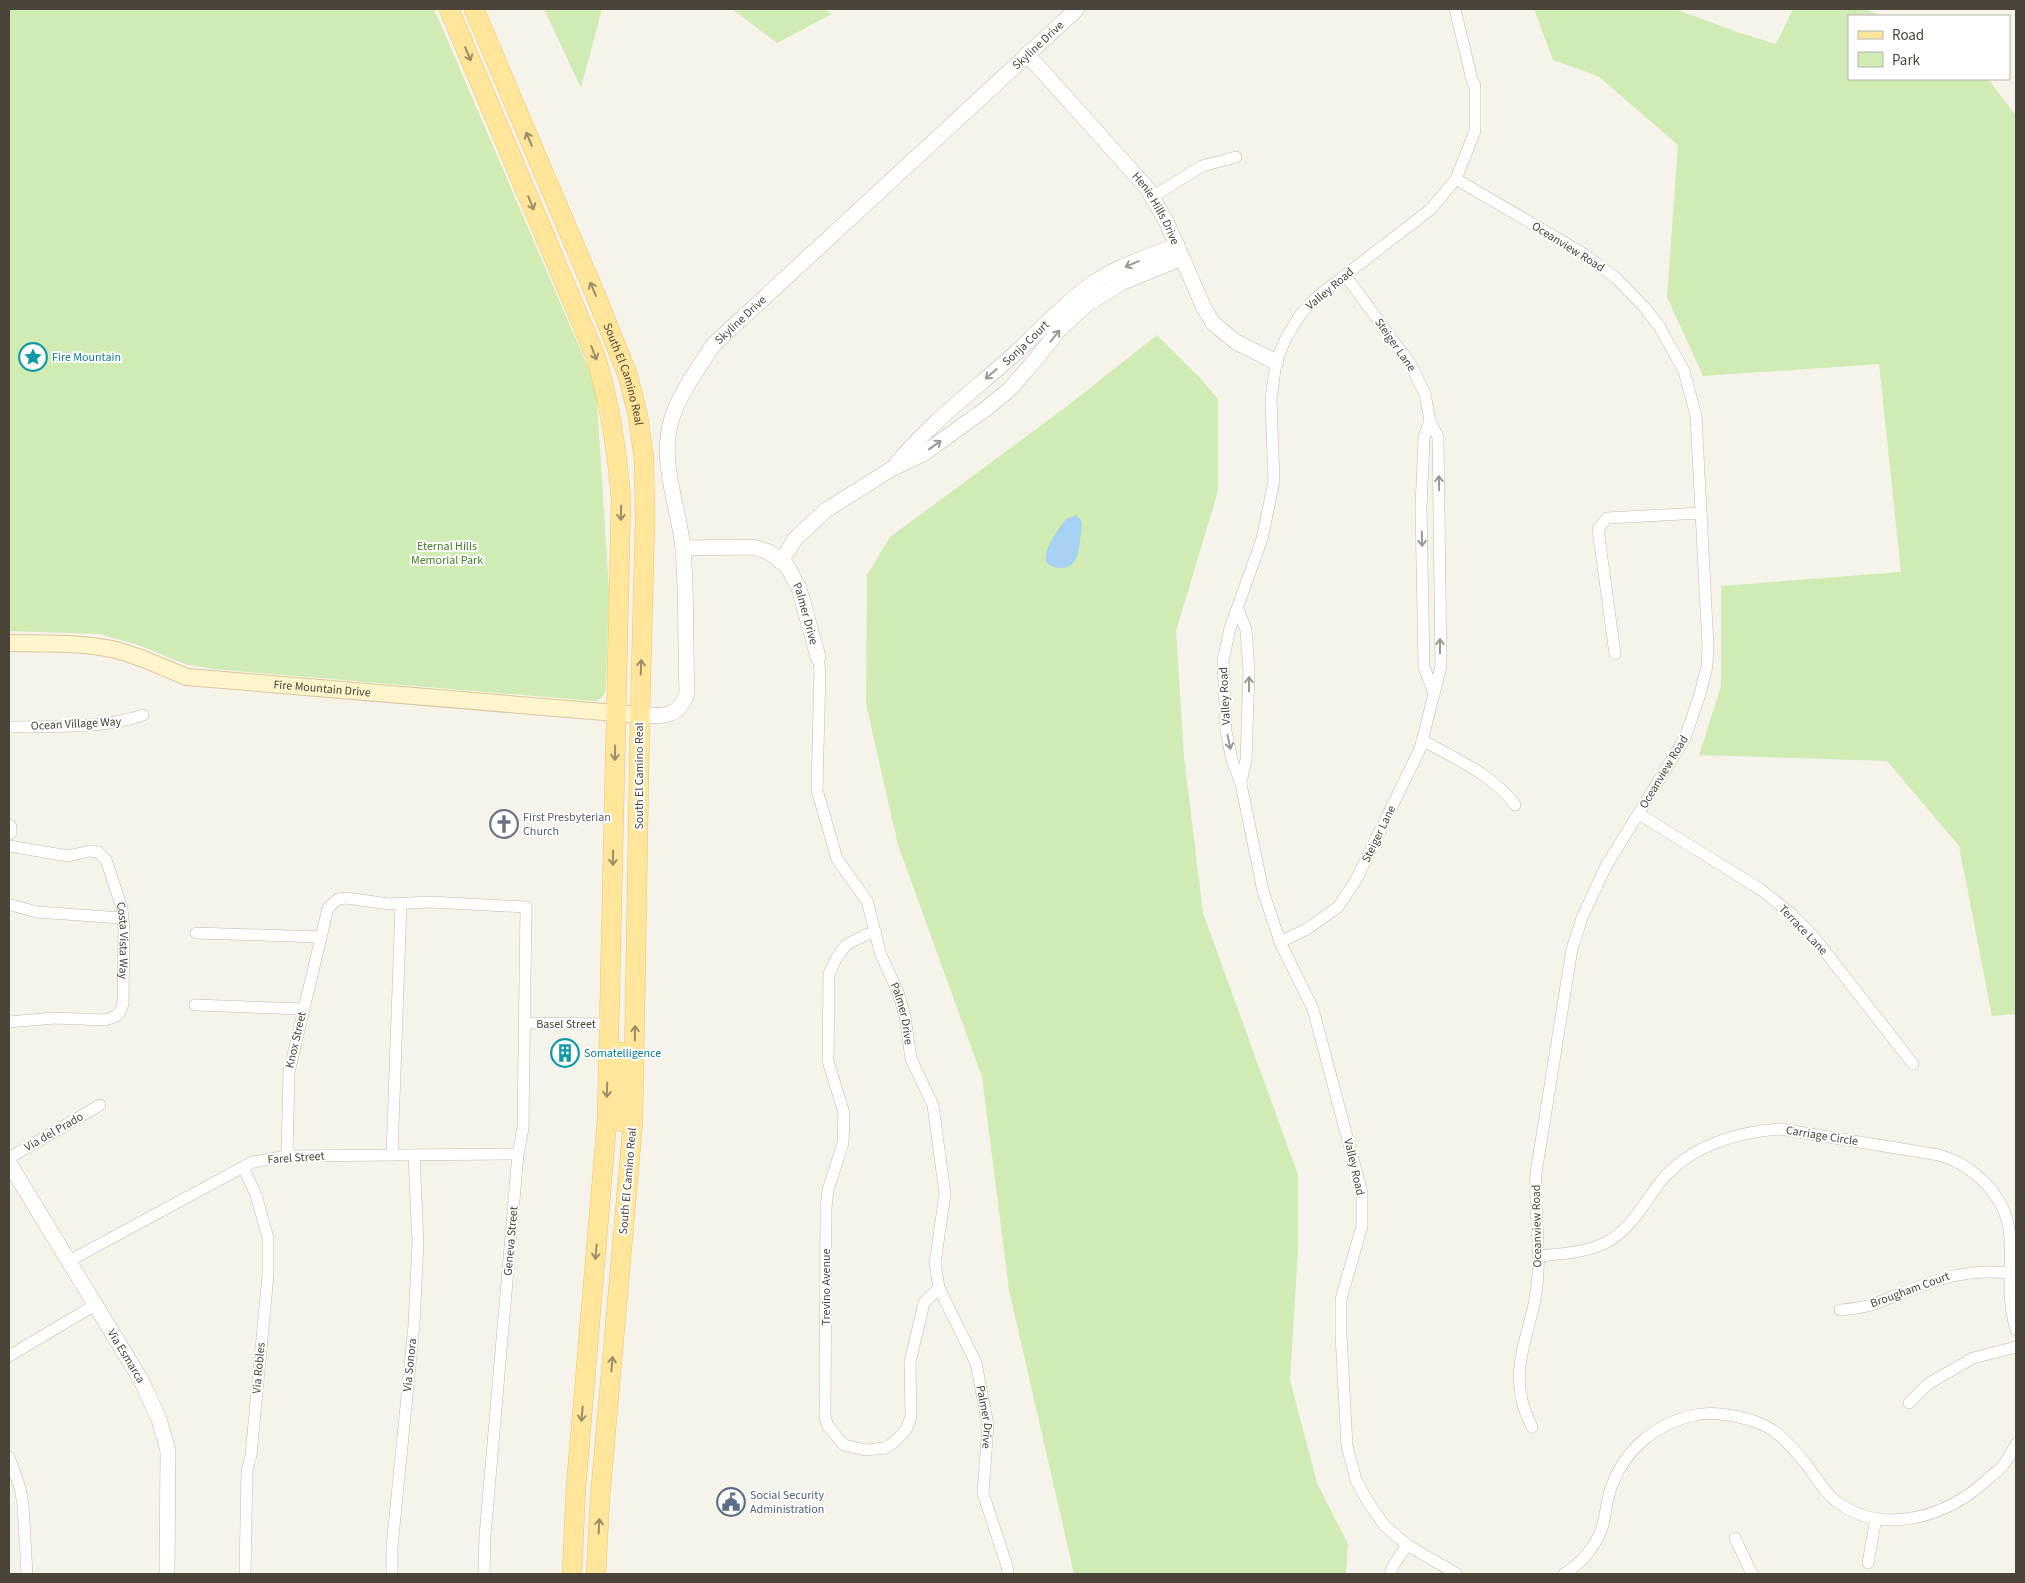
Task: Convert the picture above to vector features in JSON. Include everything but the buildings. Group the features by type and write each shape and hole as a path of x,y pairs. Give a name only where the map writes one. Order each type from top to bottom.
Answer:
{"main road":[{"name":"South El Camino Real","path":"449,9 591,346 605,388 618,459 621,499 605,1151 576,1487 572,1574"},
{"name":"South El Camino Real","path":"474,9 613,336 628,376 638,416 644,460 645,512 632,1134 600,1498 596,1574"},
{"name":"Fire Mountain Drive","path":"9,643 82,644 116,650 187,677 640,716"},
{"path":"609,1024 617,1028 620,1035 620,1120 624,1128 632,1134"}],"street":[{"name":"Skyline Drive","path":"640,716 666,716 682,706 687,693 682,548 668,475 668,440 672,418 684,392 713,345 1077,9"},
{"name":"Valley Road","path":"1407,1545 1384,1525 1368,1502 1356,1480 1347,1446 1341,1299 1362,1226 1362,1194 1313,1009 1280,942 1263,891 1241,784 1232,760 1226,731 1223,661 1230,628 1262,539 1274,481 1271,399 1276,362 1286,338 1300,315 1317,298 1430,210 1456,179 1475,130 1475,86 1454,9"},
{"name":"Henie Hills Drive","path":"1027,54 1147,188 1167,223 1204,308 1214,323 1236,342 1276,362"},
{"path":"1152,197 1202,166 1236,157"},
{"name":"Oceanview Road","path":"1456,179 1584,254 1616,278 1645,308 1659,326 1684,371 1696,416 1708,646 1707,666 1685,738 1606,866 1582,918 1572,949 1536,1173 1538,1275 1534,1309 1520,1355 1518,1376 1524,1412 1532,1426"},
{"name":"Sonja Court","path":"893,468 915,441 1013,355 1060,308 1094,283 1110,274 1179,252"},
{"name":"Sonja Court","path":"781,562 795,539 826,510 893,468 923,454 1010,389 1058,331 1087,304 1179,252"},
{"name":"Steiger Lane","path":"1280,942 1307,929 1338,907 1356,880 1420,749 1440,666 1438,437 1430,422 1425,394 1411,365 1345,275"},
{"name":"Steiger Lane","path":"1430,422 1424,437 1422,528 1424,667 1434,693"},
{"path":"1615,654 1598,528 1608,518 1701,513"},
{"name":"Palmer Drive","path":"682,548 753,546 769,552 787,566 799,588 820,671 817,790 837,859 867,901 881,954 898,992 905,1016 911,1059 933,1105 945,1194 935,1263 940,1288 976,1363 988,1424 983,1493 1008,1574"},
{"name":"Valley Road","path":"1238,609 1246,630 1249,672 1246,760 1241,784"},
{"name":"Ocean Village Way","path":"9,727 101,723 128,720 143,715"},
{"path":"1422,740 1493,782 1505,791 1515,805"},
{"name":"Terrace Lane","path":"1639,814 1760,889 1789,912 1813,936 1913,1064"},
{"path":"9,827 9,832"},
{"name":"Costa Vista Way","path":"9,846 68,856 89,851 98,852 106,860 122,908 124,930 123,1004 116,1016 105,1020 54,1018 9,1022"},
{"name":"Knox Street","path":"287,1156 288,1072 328,908 338,899 346,898 401,904 430,902 526,907"},
{"path":"392,1155 401,904"},
{"path":"11,905 37,912 122,918"},
{"name":"Geneva Street","path":"484,1574 485,1536 518,1154 523,1128 526,907"},
{"path":"196,933 322,931"},
{"name":"Trevino Avenue","path":"876,932 865,935 846,945 837,957 829,974 828,1060 844,1113 843,1143 828,1190 826,1208 825,1418 828,1426 844,1444 865,1450 885,1448 906,1430 911,1417 910,1362 924,1302 940,1288"},
{"path":"195,1005 303,1009"},
{"name":"Basel Street","path":"524,1023 609,1024"},
{"name":"Via del Prado","path":"9,1158 100,1106"},
{"name":"Carriage Circle","path":"1538,1256 1580,1252 1606,1242 1629,1226 1662,1180 1700,1149 1734,1136 1758,1130 1780,1129 1922,1152 1954,1160 1981,1177 2003,1209 2010,1236 2010,1310 2016,1330"},
{"name":"Farel Street","path":"69,1261 253,1162 287,1156 518,1154"},
{"name":"Via Sonora","path":"392,1574 392,1547 415,1306 418,1242 414,1156"},
{"name":"Via Esmarca","path":"9,1163 141,1380 159,1420 168,1451 166,1574"},
{"name":"Via Robles","path":"243,1167 256,1195 268,1238 268,1275 248,1472 245,1574"},
{"name":"Brougham Court","path":"1840,1310 1869,1305 1910,1288 1954,1274 1988,1270 2009,1273"},
{"path":"9,1356 95,1305"},
{"path":"1909,1403 1928,1384 1974,1358 2016,1347"},
{"path":"1564,1574 1575,1567 1596,1542 1602,1527 1612,1485 1627,1457 1644,1438 1668,1423 1696,1414 1725,1414 1760,1424 1775,1432 1805,1463 1823,1490 1837,1502 1876,1518 1894,1520 1928,1516 1949,1507 1978,1489 2004,1465 2016,1444"},
{"path":"9,1457 20,1488 23,1504 27,1574"},
{"path":"1868,1563 1876,1518"},
{"path":"1735,1538 1752,1574"},
{"path":"1390,1574 1407,1545 1457,1574"}],"green space":[{"name":"Eternal Hills Memorial Park","path":"9,9 434,9 596,386 609,591 606,686 602,697 595,701 212,669 185,664 138,645 100,634 9,631"},
{"path":"544,9 602,9 581,88"},
{"path":"732,9 824,9 832,14 777,43"},
{"path":"1534,9 1675,9 1776,44 1793,9 1865,9 1880,15 1848,15 1848,80 1989,80 2016,116 2016,1014 1992,1016 1959,846 1887,761 1699,755 1721,686 1721,586 1901,572 1879,364 1703,376 1667,297 1678,145 1598,76 1553,60"},
{"path":"1157,335 1218,399 1218,491 1176,631 1184,757 1203,913 1298,1175 1298,1251 1290,1380 1317,1483 1348,1544 1346,1574 1074,1574 1009,1290 982,1077 898,845 866,704 867,575 890,537 1066,407"}],"water":[{"path":"1076,515 1081,520 1082,525 1080,545 1076,558 1068,567 1059,568 1051,566 1046,562 1049,545 1066,519"}],"place":[{"name":"Fire Mountain","path":"33,357"},
{"name":"First Presbyterian Church","path":"504,824"},
{"name":"Somatelligence","path":"565,1053"},
{"name":"Social Security Administration","path":"731,1502"}]}
